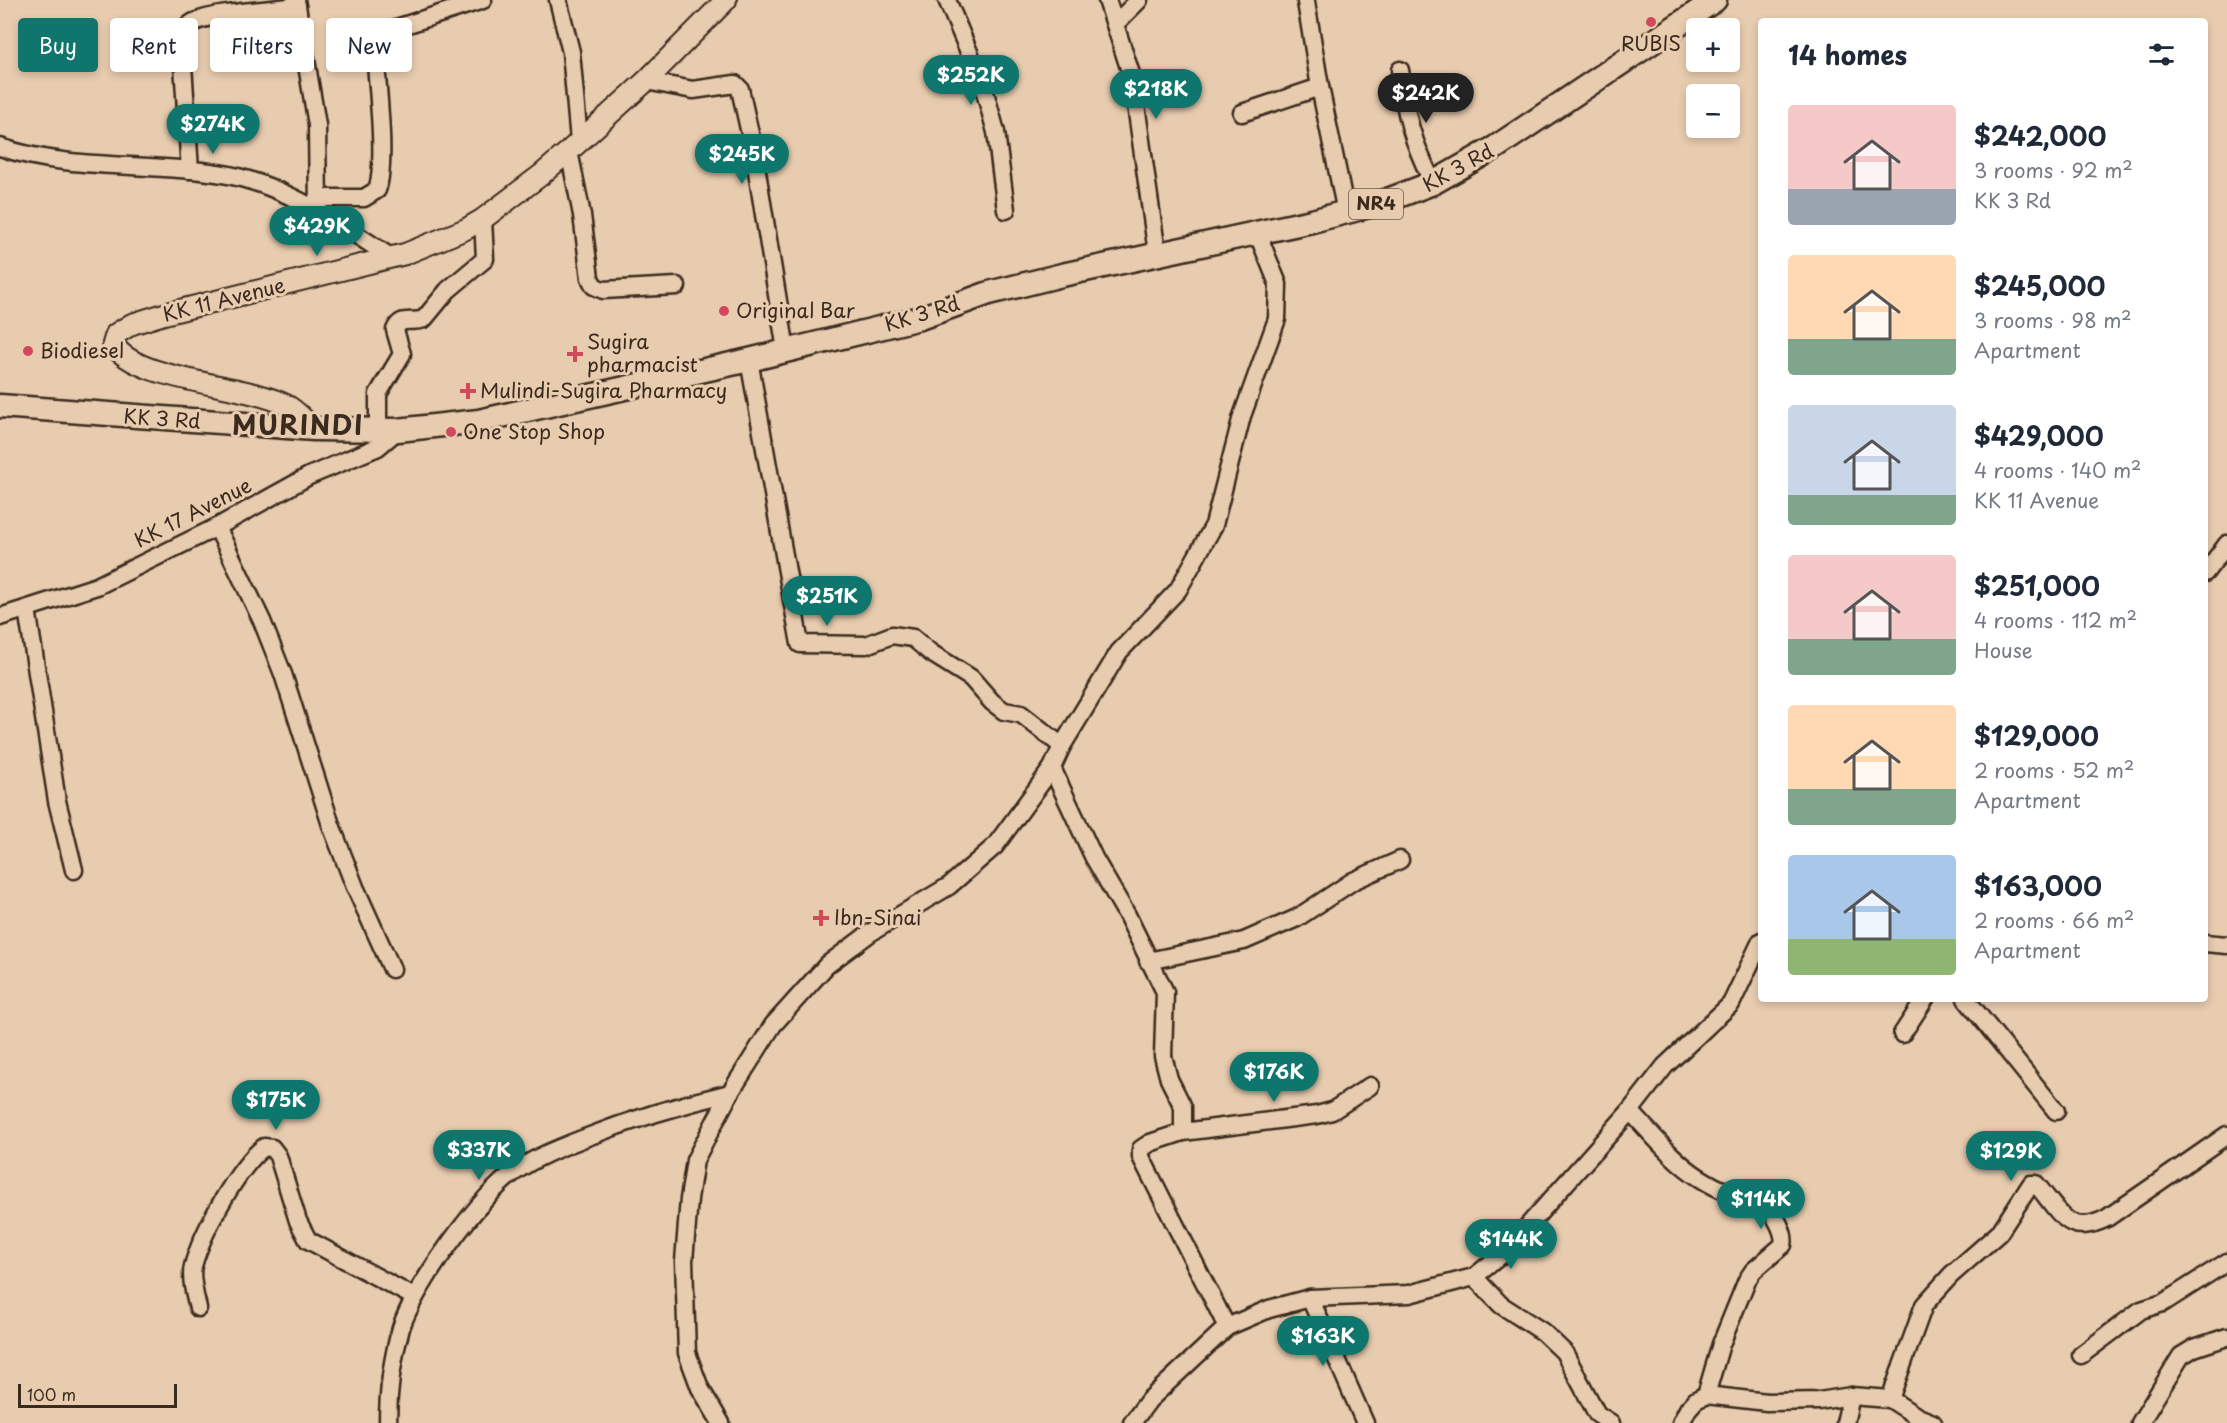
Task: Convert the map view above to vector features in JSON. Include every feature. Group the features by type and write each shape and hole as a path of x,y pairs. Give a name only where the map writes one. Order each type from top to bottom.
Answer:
{"highway":[{"name":"KK 3 Rd","path":"0,406 314,429 388,430 478,421 748,360 920,318 989,293 1157,253 1346,212 1412,193 1471,163 1531,125 1715,0"}],"main road":[{"name":"KK 11 Avenue","path":"314,429 288,406 264,396 194,381 131,362 119,354 113,344 116,334 132,324 164,314 392,258 432,244 483,219 542,175 646,81 726,0"}],"street":[{"path":"317,205 364,198 377,190 380,183 376,39 393,29 483,0"},
{"path":"558,0 571,52 574,146 590,278 594,286 603,290 677,286"},
{"path":"947,0 983,85 1001,157 1006,210"},
{"path":"1107,0 1132,77 1157,253"},
{"path":"1115,24 1139,0"},
{"path":"1306,2 1320,87 1346,212"},
{"path":"190,170 181,35 186,27 194,21 211,17 297,3 317,125 317,205"},
{"path":"1400,70 1405,111 1411,134 1433,183"},
{"path":"646,81 693,90 735,84 740,89 753,147 786,350"},
{"path":"1242,113 1320,87"},
{"path":"0,147 43,158 231,175 317,205 392,258"},
{"path":"388,430 378,394 402,354 394,330 397,324 406,319 419,321 424,319 448,290 485,259 483,219"},
{"path":"721,1423 700,1388 687,1353 684,1261 695,1160 730,1092 772,1025 827,965 870,933 949,886 995,846 1052,768 1062,746 1119,652 1178,590 1214,525 1242,416 1277,319 1278,284 1257,232"},
{"path":"748,360 800,644 866,645 892,635 913,638 970,678 992,702 1004,711 1021,714 1062,746"},
{"name":"KK 17 Avenue","path":"0,617 97,585 217,527 309,476 378,447 388,430"},
{"path":"217,527 262,621 283,674 331,825 355,887 392,969"},
{"path":"2208,569 2227,544"},
{"path":"27,609 57,801 74,870"},
{"path":"1052,768 1094,858 1127,915 1165,992 1162,1056 1169,1079 1183,1107 1183,1132"},
{"path":"1148,960 1244,941 1297,918 1353,881 1400,860"},
{"path":"2208,943 2227,945"},
{"path":"1132,1423 1149,1400 1227,1327 1269,1309 1310,1298 1409,1294 1474,1277 1500,1257 1526,1230 1630,1111 1665,1066 1731,1004 1758,947"},
{"path":"1902,1034 1923,1002"},
{"path":"1968,1002 2056,1111"},
{"path":"1227,1327 1141,1157 1142,1149 1150,1143 1183,1132 1317,1115 1332,1111 1370,1086"},
{"path":"388,1423 388,1389 401,1328 414,1297 457,1234 500,1183 516,1170 542,1155 682,1104 730,1092"},
{"path":"1630,1111 1683,1165 1700,1178 1725,1191 1747,1196 1762,1203 1772,1212 1784,1239 1778,1251 1753,1271 1747,1280 1721,1344 1706,1395"},
{"path":"1890,1399 1924,1305 1951,1275 1999,1233 2031,1184 2036,1184 2071,1224 2084,1227 2092,1225 2107,1218 2227,1135"},
{"path":"198,1308 192,1268 216,1212 232,1183 264,1147 272,1148 279,1156 298,1221 308,1240 414,1297"},
{"path":"2081,1355 2141,1311 2163,1303 2227,1262"},
{"path":"1474,1277 1501,1305 1543,1332 1564,1352 1597,1414 1611,1423"},
{"path":"1310,1298 1365,1423"},
{"path":"2140,1423 2181,1356 2194,1348 2227,1337"},
{"path":"1682,1423 1688,1409 1696,1400 1706,1395 1767,1402 1819,1401 1851,1396 1890,1399 1918,1417 1933,1423"},
{"path":"1845,1423 1851,1396"}],"place":[{"name":"RUBIS","path":"1651,22"},
{"name":"Original Bar","path":"724,311"},
{"name":"Biodiesel","path":"28,351"},
{"name":"Sugira pharmacist","path":"575,354"},
{"name":"Mulindi-Sugira Pharmacy","path":"468,391"},
{"name":"One Stop Shop","path":"451,432"},
{"name":"Ibn-Sinai","path":"821,918"}],"district":[{"name":"MURINDI","path":"298,426"}]}
